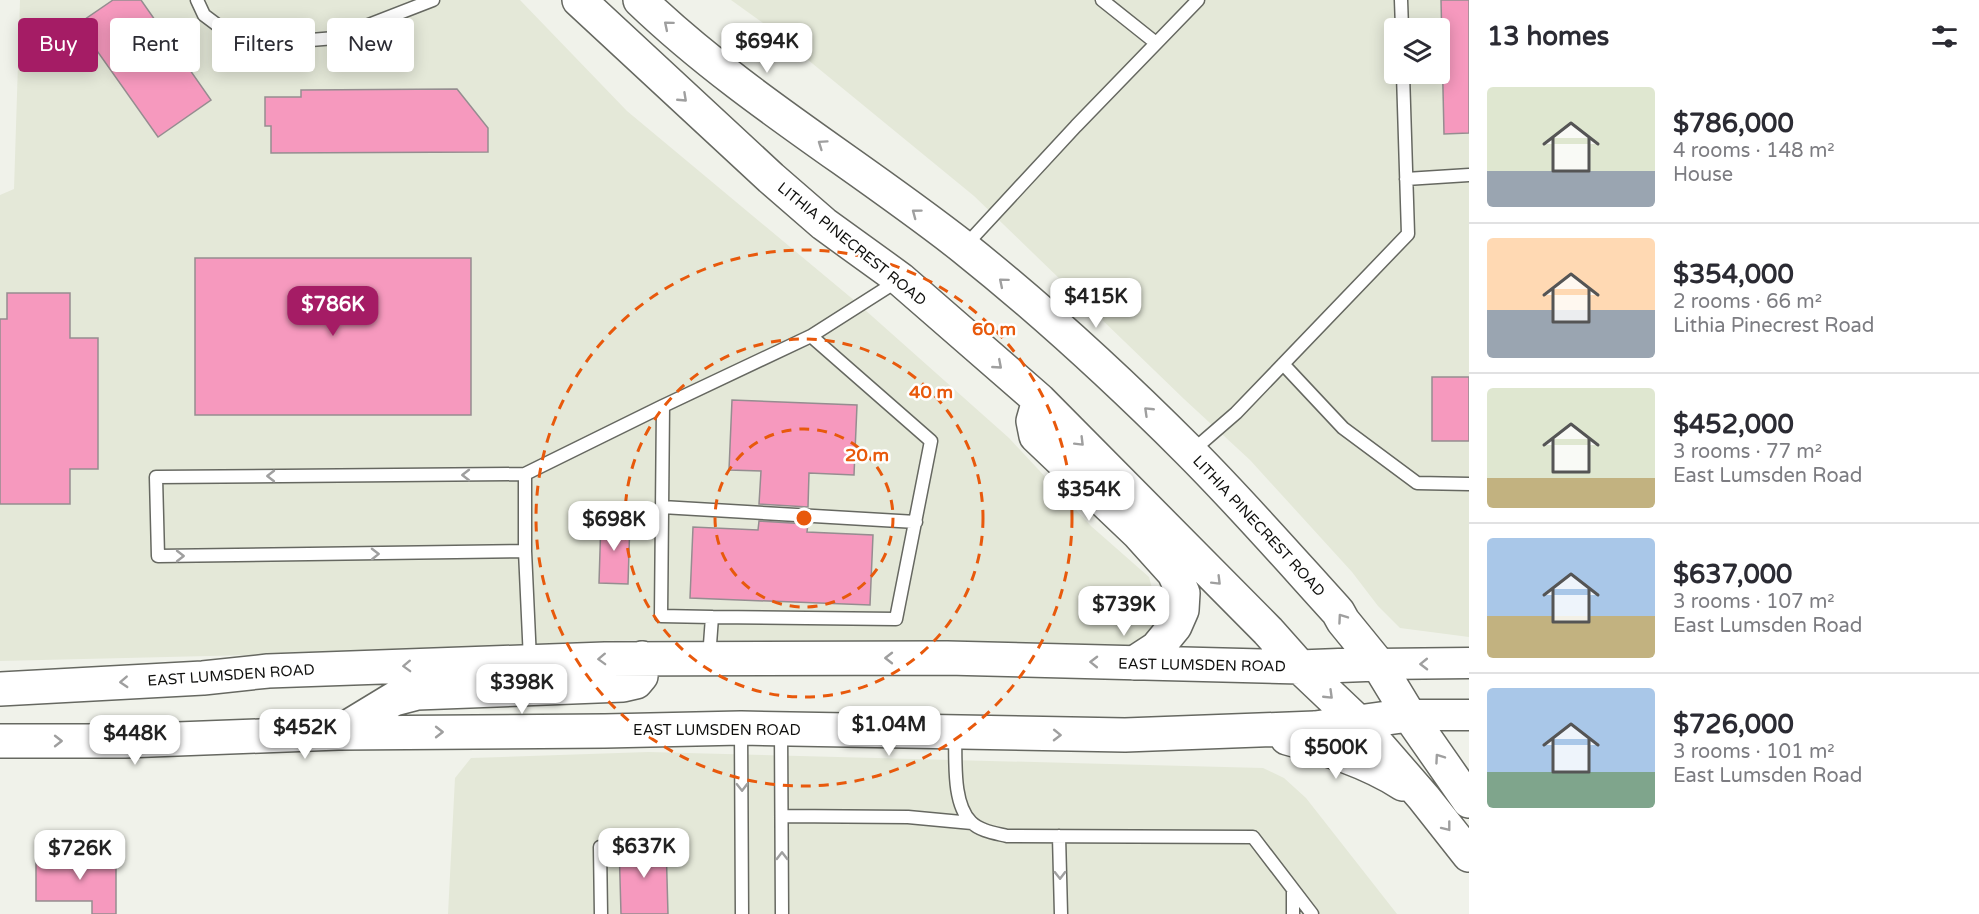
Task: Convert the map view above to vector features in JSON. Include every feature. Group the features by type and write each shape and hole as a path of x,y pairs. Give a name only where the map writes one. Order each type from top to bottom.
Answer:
{"main road":[{"name":"LITHIA PINECREST ROAD","path":"579,0 771,178 824,224 900,279 1039,400 1268,631 1300,667 1358,722 1424,798 1469,855"},
{"name":"LITHIA PINECREST ROAD","path":"640,0 750,94 870,178 963,248 1121,385 1190,452 1338,612 1378,664 1409,716 1469,801"},
{"path":"1039,400 1033,421 1036,436 1138,533 1174,573 1183,593 1182,610 1175,626 1157,648 1134,663"},
{"path":"339,733 394,699 417,693 623,685 636,682 641,676 642,658"},
{"name":"EAST LUMSDEN ROAD","path":"0,689 203,678 268,671 642,658 947,658 1300,667 1378,664"},
{"name":"EAST LUMSDEN ROAD","path":"0,741 125,741 339,733 741,728 1096,735 1315,728 1409,716"},
{"path":"1262,731 1326,748 1361,762 1393,778 1424,798"}],"street":[{"name":"EAST LUMSDEN ROAD","path":"1378,664 1469,663"},
{"name":"EAST LUMSDEN ROAD","path":"1409,716 1469,715"}],"lane":[{"path":"197,0 204,15 231,36 274,44 335,38 433,0"},
{"path":"1102,0 1156,44"},
{"path":"963,248 1198,0"},
{"path":"1401,0 1402,18"},
{"path":"1190,452 1236,413 1408,234 1403,84"},
{"path":"1406,179 1469,175"},
{"path":"525,551 158,556 156,477 525,474 811,336 900,279"},
{"path":"663,406 661,616 896,619 931,441 811,336"},
{"path":"1283,364 1342,428 1416,483 1469,484"},
{"path":"525,474 525,551 530,662"},
{"path":"662,507 916,522"},
{"path":"709,657 712,617"},
{"path":"741,728 742,914"},
{"path":"781,729 782,914"},
{"path":"955,732 959,798 972,823"},
{"path":"783,816 908,817 972,823 986,831 1007,836 1253,837 1312,914"},
{"path":"1059,836 1060,914"},
{"path":"600,847 601,914"},
{"path":"1293,890 1293,914"}],"shaded area":[{"path":"20,0 520,0 627,111 855,301 1009,438 1091,526 1149,577 1158,610 1156,623 1147,634 1130,646 932,641 628,640 251,655 0,661 0,195 14,189 18,63 18,72 98,72 98,18 19,18"},
{"path":"731,0 1469,0 1469,637 1400,628 1250,460 974,196 763,23"},
{"path":"648,752 1263,768 1284,778 1306,798 1397,914 448,914 455,778 471,758"}],"building":[{"path":"113,0 141,0 154,18 110,18 110,69 98,52 98,18 87,18"},
{"path":"1441,0 1469,0 1469,133 1444,134 1443,84 1450,84 1450,18 1441,18"},
{"path":"112,72 191,72 211,100 158,137"},
{"path":"457,89 488,128 488,152 271,153 271,126 265,126 265,97 301,97 301,90"},
{"path":"195,258 471,258 471,415 195,415"},
{"path":"7,293 70,293 70,338 98,338 98,469 70,469 70,504 0,504 0,319 7,319"},
{"path":"1432,377 1469,377 1469,441 1432,441"},
{"path":"732,400 857,405 854,475 809,473 808,507 759,504 761,471 729,470"},
{"path":"601,519 630,520 628,584 599,583"},
{"path":"759,521 808,524 807,532 873,535 870,605 690,598 693,527 758,530"},
{"path":"666,843 668,914 621,914 619,844"},
{"path":"82,851 116,851 116,914 92,914 92,901 36,901 36,860 82,860"}]}
